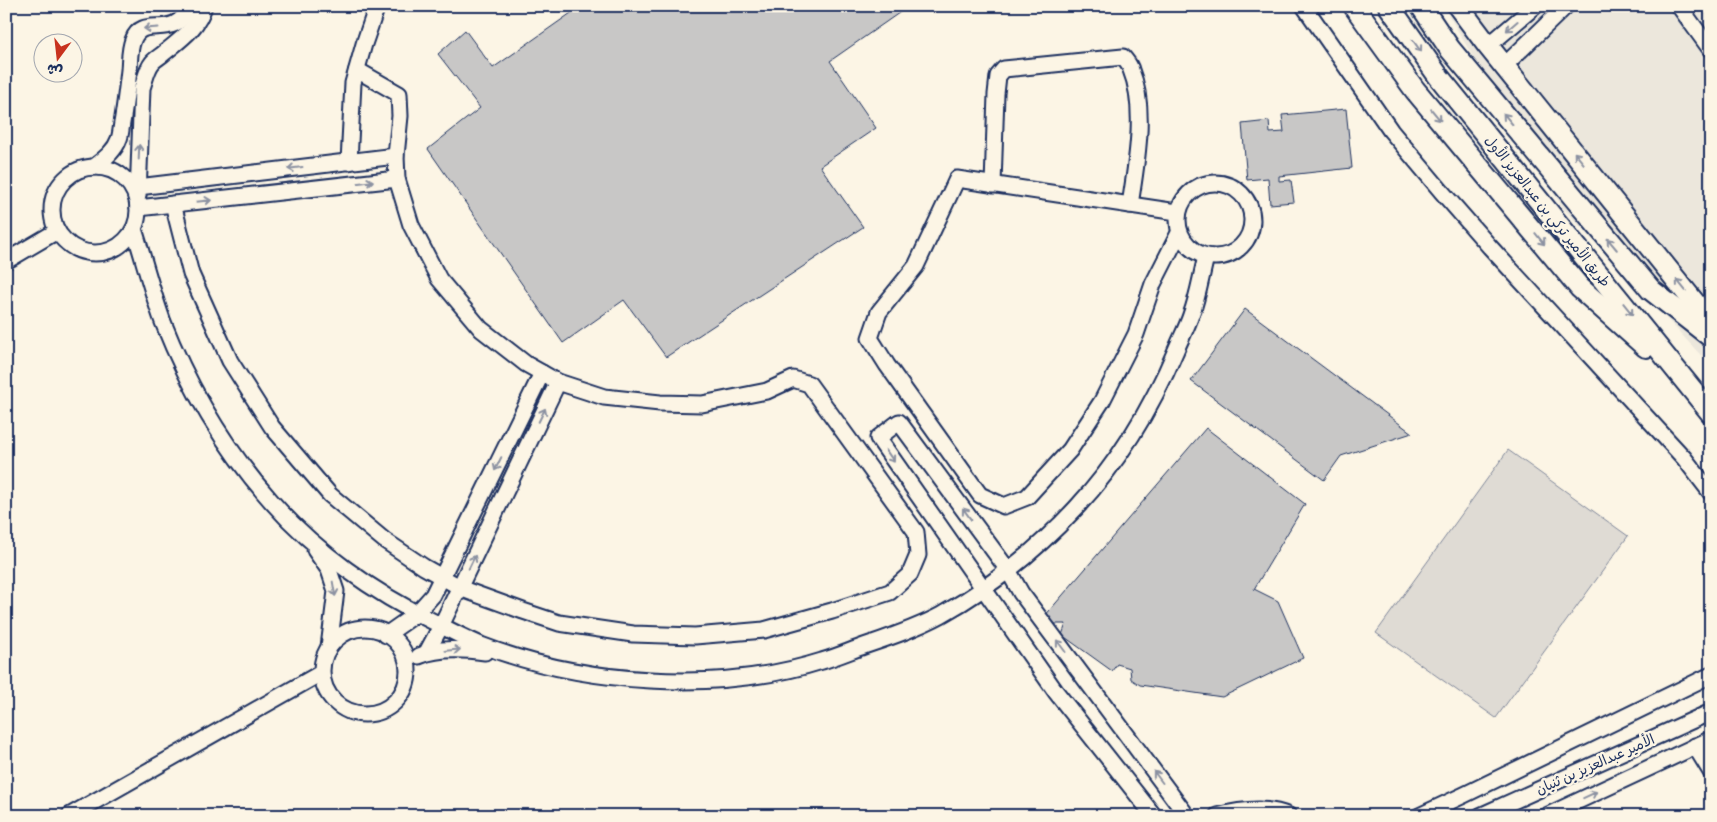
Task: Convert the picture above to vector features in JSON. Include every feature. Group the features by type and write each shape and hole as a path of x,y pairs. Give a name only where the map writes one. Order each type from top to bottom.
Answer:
{"main road":[{"path":"1354,6 1415,90 1580,288 1692,388"},
{"name":"طريق الأمير تركي بن عبدالعزيز الأول","path":"1389,6 1439,77 1711,413"},
{"name":"طريق الأمير تركي بن عبدالعزيز الأول","path":"1421,6 1450,49 1651,290 1711,337"},
{"path":"1460,8 1488,46 1711,323"}],"street":[{"path":"94,167 110,154 119,139 125,108 130,51 132,41 137,32 144,28 165,27 176,24 187,13 190,6"},
{"path":"138,198 132,187 122,176 109,169 94,167 76,172 61,183 55,194 52,206 53,219 57,231 65,241 77,249 90,252 103,252 116,248 126,240 134,229 138,219 142,88 146,75 152,63 187,35 202,14 204,6"},
{"path":"348,162 353,83 376,6"},
{"path":"1304,6 1391,131 1490,248 1684,458 1711,494"},
{"path":"1488,46 1535,6"},
{"path":"1504,66 1566,6"},
{"path":"1679,6 1711,50"},
{"path":"993,185 996,94 998,76 1004,68 1123,56 1131,69 1139,105 1137,156 1130,205"},
{"path":"173,204 191,274 230,361 272,427 330,495 384,540 460,587 559,623 632,634 695,636 764,630 832,612 890,592 910,574 918,555 916,532 809,384 793,379 767,391 702,404 660,404 604,397 558,382 526,364 481,330 439,278 411,224 397,179 396,156 400,116 399,94 357,70"},
{"path":"138,198 348,162 396,156"},
{"path":"138,198 173,204 397,179"},
{"path":"1177,212 957,179 916,266 879,312 870,338 887,366 980,495 1004,506 1027,497 1070,450 1096,409 1136,334 1153,284 1179,233"},
{"path":"1204,184 1229,185 1247,201 1252,213 1252,226 1248,237 1241,247 1231,254 1219,258 1206,257 1195,252 1185,244 1179,233 1177,212 1184,198 1204,184"},
{"path":"134,229 162,319 199,399 244,469 274,504 302,532 369,586 416,614 481,644 522,658 564,669 646,680 732,678 772,673 819,662 899,634 938,616 1008,570 1078,507 1133,434 1152,402 1191,315 1206,257"},
{"path":"6,260 57,231"},
{"path":"386,634 416,614 433,595 542,373"},
{"path":"427,652 558,382"},
{"path":"1154,816 1056,692 878,438 899,422 1008,570 1027,600 1187,816"},
{"path":"302,532 328,570 336,591 329,647"},
{"path":"378,630 386,634 401,648 407,662 408,677 404,691 395,702 383,711 368,714 354,713 340,707 328,693 321,673 323,659 329,647 338,637 350,631 378,630"},
{"path":"407,662 427,652 464,649 522,658"},
{"path":"69,816 321,673"},
{"path":"1419,816 1464,796 1711,675"},
{"name":"الأمير عبدالعزيز بن ثنيان","path":"1480,816 1711,712"},
{"name":"الأمير عبدالعزيز بن ثنيان","path":"1546,816 1711,739"},
{"path":"1695,746 1711,772"},
{"path":"1218,816 1242,810 1280,812 1288,816"}],"shaded area":[{"path":"1443,6 1711,6 1711,366 1562,207"},
{"path":"1508,450 1628,536 1496,718 1376,633"}],"building":[{"path":"581,6 909,6 830,61 876,128 820,166 863,227 666,357 624,300 563,343 428,149 480,108 438,54 465,30 493,68"},
{"path":"1346,109 1352,168 1279,176 1279,181 1291,180 1294,202 1270,204 1268,178 1247,180 1242,124 1269,121 1270,133 1284,132 1282,115"},
{"path":"1245,309 1412,433 1341,456 1324,480 1191,381"},
{"path":"1206,428 1305,504 1254,589 1278,601 1303,658 1222,697 1140,685 1131,679 1130,668 1117,664 1112,671 1062,635 1066,624 1053,624 1044,617"}]}
